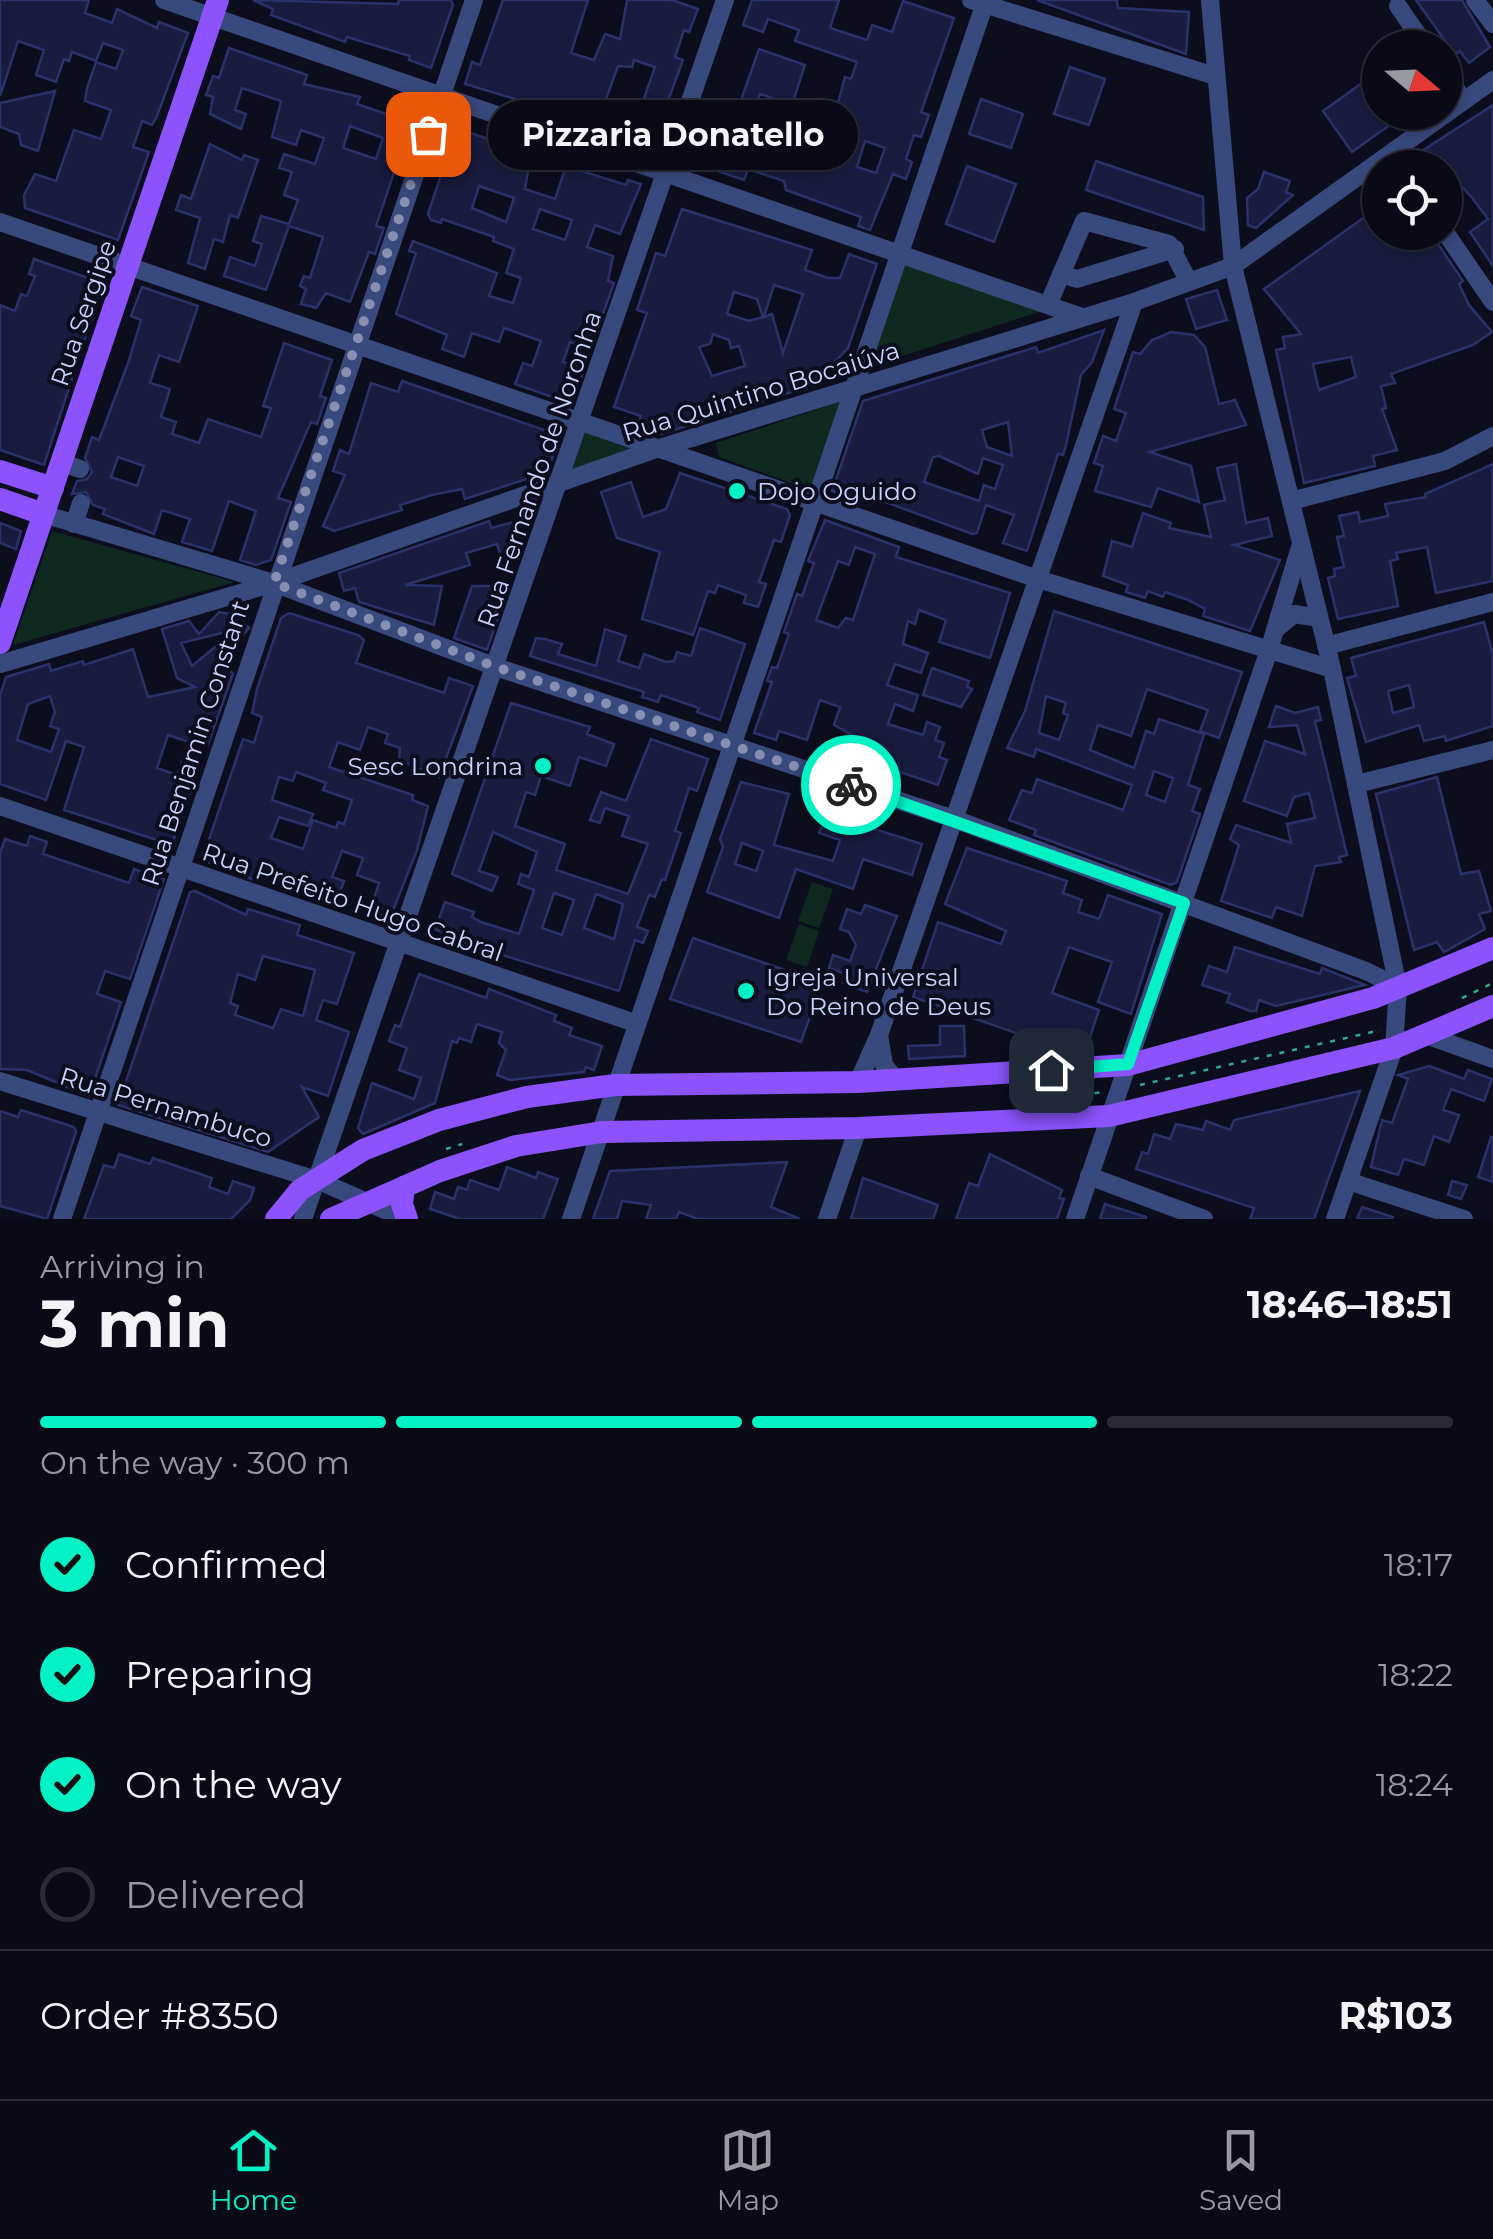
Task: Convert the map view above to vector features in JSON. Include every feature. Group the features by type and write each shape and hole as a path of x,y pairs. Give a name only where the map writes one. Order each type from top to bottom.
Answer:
{"main road":[{"name":"Rua Sergipe","path":"0,643 52,488 70,466 128,266 216,8"},
{"path":"0,471 52,488"},
{"path":"0,499 43,514"},
{"path":"276,1219 289,1200 362,1150 439,1120 527,1098 615,1085 858,1082 1128,1064 1372,998 1493,948"},
{"path":"331,1219 364,1201 516,1146 602,1132 858,1128 1109,1116 1395,1037 1426,1036 1493,1006"},
{"path":"404,1187 402,1204 406,1219"}],"street":[{"path":"164,0 216,8 440,98 1082,317"},
{"name":"Rua Benjamin Constant","path":"62,1219 474,0"},
{"name":"Rua Fernando de Noronha","path":"303,1219 582,423 725,0"},
{"path":"1475,0 1493,24"},
{"path":"571,1219 854,388 980,2 1216,76"},
{"path":"1215,3 1216,76 1232,266 1332,669 1398,987 1395,1037 1335,1219"},
{"path":"1398,6 1414,30"},
{"name":"Rua Quintino Bocaiúva","path":"1406,150 1493,80"},
{"name":"Rua Quintino Bocaiúva","path":"0,664 274,583 656,448 1134,302 1232,266 1362,181"},
{"path":"1048,305 1084,221 1175,249 1189,282"},
{"path":"0,222 1038,579 1332,669"},
{"path":"1061,274 1076,279 1175,249"},
{"path":"1457,250 1493,302"},
{"path":"858,1082 879,1035 1134,302"},
{"path":"710,433 708,449 720,469"},
{"path":"1291,501 1445,461 1493,436"},
{"path":"74,524 81,503"},
{"path":"43,514 274,583 496,667 954,820 1184,903 1398,987"},
{"path":"1075,1219 1276,630 1300,546"},
{"path":"1326,646 1493,602"},
{"path":"1276,630 1294,614 1318,618"},
{"path":"1356,784 1493,750"},
{"name":"Rua Prefeito Hugo Cabral","path":"0,806 635,1023"},
{"path":"879,1035 884,1065 896,1080"},
{"path":"1426,1036 1493,1059"},
{"name":"Rua Pernambuco","path":"0,1081 317,1180 406,1219"},
{"path":"827,1219 858,1128"},
{"path":"1089,1176 1204,1219"},
{"path":"1348,1182 1464,1219"}],"path":[{"path":"1461,999 1493,983"},
{"path":"1045,1101 1395,1037"},
{"path":"434,1155 468,1142"}],"green space":[{"path":"902,263 1042,311 871,366"},
{"path":"842,401 810,490 719,457 716,443"},
{"path":"584,430 642,450 566,471"},
{"path":"52,531 235,582 13,645"},
{"path":"812,882 833,889 819,928 798,921"},
{"path":"799,924 819,931 807,967 786,960"}],"building":[{"path":"0,0 89,0 85,13 112,23 117,9 157,28 159,22 188,33 157,116 152,125 142,121 133,147 149,152 118,240 25,208 24,195 35,174 56,181 74,130 101,139 111,110 85,101 87,88 96,62 116,69 123,50 103,43 96,61 72,52 69,61 64,59 56,82 36,75 44,50 18,41 0,96"},
{"path":"253,0 398,4 399,0 451,0 453,5 431,68 409,60 410,56 347,37 345,42 271,15 273,9"},
{"path":"503,0 588,0 571,53 594,60 605,34 620,39 627,0 672,0 698,9 689,32 684,30 675,57 683,60 652,144 638,139 637,143 566,115 565,120 553,116 555,111 465,84 472,62 480,65","holes":["634,60 655,67 642,104 637,102 634,112 606,99 618,66 632,67"]},
{"path":"752,0 839,0 830,28 867,40 872,25 892,32 903,1 954,18 921,112 929,115 921,137 914,135 906,159 912,162 906,179 893,174 870,230 858,226 861,217 786,190 784,181 748,169 744,180 715,170 719,160 725,162 736,129 722,124 731,100 740,103 759,49 805,65 792,105 760,94 751,118 760,121 754,140 780,149 787,130 819,140 829,137 845,77 851,79 857,62 795,41 799,30 768,19 763,32 743,25","holes":["865,141 885,148 876,173 857,167"]},
{"path":"1037,0 1117,0 1118,8 1189,12 1186,54"},
{"path":"1416,0 1462,0 1490,47 1469,63 1462,54 1462,30 1437,30"},
{"path":"229,48 307,75 304,84 360,97 357,104 392,116 395,107 414,113 376,226 384,228 375,254 369,252 350,302 326,293 316,308 301,304 306,289 300,286 304,276 310,278 323,237 289,226 266,290 224,276 230,257 255,266 262,244 253,241 261,216 289,224 298,200 284,195 292,172 279,168 284,154 315,164 324,138 301,130 296,145 272,137 281,101 242,88 235,110 246,114 241,129 210,114 213,97 206,95 213,76 219,78","holes":["350,126 383,138 376,159 343,148"]},
{"path":"1070,67 1105,79 1089,125 1054,114"},
{"path":"1362,83 1362,130 1383,130 1352,152 1323,111"},
{"path":"55,91 38,151 21,145 19,134 0,127 0,103"},
{"path":"981,99 1023,114 1011,148 969,134"},
{"path":"1493,105 1493,266 1470,232 1488,219 1462,187 1462,150 1423,150 1454,130 1462,130 1462,125"},
{"path":"446,125 531,153 525,189 555,199 566,166 626,185 628,180 641,184 620,234 595,225 587,247 613,256 608,281 614,283 597,330 592,328 585,347 570,342 563,362 584,369 572,404 515,384 523,363 532,366 541,341 504,328 499,342 472,333 464,357 442,349 447,335 396,314 416,253 409,251 413,241 497,273 489,296 513,303 521,278 506,273 514,249 493,241 494,237 442,219 441,223 431,220 428,214 451,145 440,140","holes":["479,186 514,198 506,222 472,208","540,209 572,220 565,240 533,229"]},
{"path":"210,144 242,160 244,155 258,160 238,218 230,215 223,242 214,239 205,269 188,263 200,218 176,210 181,195 191,199"},
{"path":"1096,161 1203,197 1204,230 1086,190"},
{"path":"967,166 1016,184 994,242 946,224"},
{"path":"1264,172 1290,181 1286,192 1293,195 1256,228 1248,225 1247,198 1258,189"},
{"path":"682,209 812,250 805,270 828,278 840,278 849,254 877,264 848,348 813,385 662,434 638,425 641,416 614,407 647,313 637,310 656,253 665,256","holes":["774,285 803,294 783,353 772,314 764,317","734,292 757,299 763,317 749,321 727,314","713,334 729,340 731,348 739,346 745,366 712,376 699,347 710,344"]},
{"path":"1362,219 1362,250 1442,250 1463,281 1459,284 1469,305 1492,332 1473,345 1391,374 1395,383 1381,386 1386,408 1382,409 1397,450 1373,456 1375,466 1304,483 1276,350 1285,348 1283,337 1301,334 1264,289","holes":["1351,357 1356,377 1319,390 1313,364"]},
{"path":"34,259 103,283 44,465 0,450 0,305 15,311 21,294 27,296 35,276 29,274"},
{"path":"142,287 198,306 179,362 159,355 150,383 170,389 161,417 176,422 172,434 199,443 208,419 261,437 271,408 263,406 284,343 332,360 320,396 326,398 317,424 311,422 278,498 291,502 271,560 256,565 240,560 256,511 229,501 212,551 182,542 190,519 162,510 154,534 103,514 105,509 93,505 86,492 72,494 77,481 87,479 92,472 85,458 92,437 99,440 141,320 131,316","holes":["118,457 144,466 137,486 111,477"]},
{"path":"1217,290 1227,320 1196,329 1186,299"},
{"path":"1104,330 1092,362 1081,375 1063,455 1058,454 1027,551 1003,543 1014,515 986,505 977,533 972,534 861,493 858,501 832,491 863,401 1036,347 1038,353","holes":["1008,422 1012,456 987,447 982,430","939,456 978,474 983,458 1003,465 995,489 984,485 979,501 924,482 933,457"]},
{"path":"1171,332 1194,335 1205,347 1219,404 1235,400 1246,425 1150,452 1191,466 1199,502 1158,488 1151,507 1095,491 1103,466 1094,463 1103,436 1116,441 1126,413 1114,409 1133,352 1140,354 1152,340"},
{"path":"402,381 559,435 548,472 465,499 462,489 432,495 400,505 402,510 334,531 323,526 345,475 333,471 340,450 349,454 371,383 398,392"},
{"path":"1236,464 1246,523 1268,518 1272,536 1234,545 1280,560 1250,631 1203,616 1205,609 1188,600 1148,591 1145,598 1126,592 1128,585 1103,576 1112,541 1132,547 1143,513 1171,523 1169,528 1211,537 1204,505 1225,500 1217,468"},
{"path":"1493,464 1493,581 1436,593 1427,547 1396,553 1398,559 1390,561 1398,606 1338,619 1328,578 1335,576 1334,569 1344,567 1337,537 1344,536 1339,516 1358,512 1360,522 1388,516 1385,504 1426,497 1425,494"},
{"path":"680,473 787,509 790,515 781,542 774,540 759,582 766,584 758,607 744,603 746,595 718,585 715,593 708,591 693,635 642,619 660,552 617,538 601,492 631,482 643,517 666,509"},
{"path":"825,520 899,547 896,557 1010,593 990,658 939,642 946,620 919,610 915,624 908,621 903,644 928,653 921,673 895,664 887,685 918,695 913,711 895,704 888,724 923,735 927,722 940,727 935,740 944,743 939,757 947,760 938,785 888,768 890,762 869,755 872,746 834,725 840,707 820,700 807,740 779,731 776,740 754,733 772,682 767,681 772,667 777,668 789,634 784,632 797,594 802,596 814,563 808,561","holes":["855,547 875,554 853,620 846,618 838,628 816,620 838,561 849,565"]},
{"path":"489,521 491,528 518,521 521,528 506,573 497,544 466,553 470,565 405,585 442,586 434,625 359,602 355,588 344,591 339,573"},
{"path":"0,523 21,531 16,549 0,543"},
{"path":"472,586 509,586 487,650 454,638"},
{"path":"233,609 248,618 234,630 181,643 192,666 244,623 249,628 221,659 233,674 208,744 201,742 187,778 194,780 172,845 64,810 84,747 66,741 46,800 0,784 0,695 6,677 49,664 51,671 83,661 84,665 133,649 148,697 195,687 177,678 162,629 189,621 199,634 219,612 229,614","holes":["50,696 55,712 50,726 59,729 51,752 17,740 28,704","168,735 189,742 177,775 157,768"]},
{"path":"1054,611 1242,672 1219,738 1200,731 1208,710 1147,689 1131,736 1098,725 1090,750 1134,768 1146,731 1154,734 1159,719 1204,734 1188,785 1200,789 1192,811 1200,814 1177,882 1171,885 1034,835 1036,830 1009,820 1022,790 1032,793 1037,779 1123,810 1132,785 1036,749 1034,757 1007,748 1025,711","holes":["1046,696 1066,703 1063,713 1068,715 1059,740 1039,733","1154,771 1173,778 1165,802 1146,795"]},
{"path":"289,613 358,635 364,640 356,663 444,693 449,678 473,686 439,777 399,760 400,748 385,743 388,734 368,727 360,750 338,742 329,767 413,795 412,800 428,806 417,850 390,918 370,911 379,883 357,875 363,858 342,851 332,877 344,881 337,901 322,895 325,887 286,873 283,881 260,874 257,881 202,860 243,739 254,743 262,717 252,713 257,689 281,618","holes":["296,772 326,783 323,790 352,800 344,824 338,822 336,828 313,820 303,849 271,838 279,817 308,826 313,814 272,800 279,777 293,781"]},
{"path":"1484,622 1493,655 1493,726 1446,741 1445,736 1424,741 1419,725 1366,742 1347,678 1356,676 1351,658","holes":["1409,685 1414,707 1393,713 1388,691"]},
{"path":"700,628 745,644 720,720 661,695 658,702 642,697 644,692 530,656 536,638 545,639 562,644 558,654 596,666 605,629 626,636 618,661 639,668 644,654 666,662 674,661 677,652 691,656"},
{"path":"932,668 969,681 967,687 972,689 961,707 923,695"},
{"path":"511,703 590,727 587,734 614,744 606,766 579,757 570,786 541,776 535,795 526,792 515,826 565,844 556,870 628,894 648,844 622,836 629,816 605,808 600,823 590,820 601,792 626,801 651,739 708,759 697,791 689,788 675,831 681,833 665,880 662,879 655,897 649,895 637,927 648,931 643,943 635,940 619,991 473,946 435,929 445,902 474,912 472,917 481,922 519,934 534,890 518,884 521,874 529,877 537,852 493,832 479,871 498,877 492,891 452,874","holes":["554,893 574,900 562,935 542,928","596,894 623,904 614,939 584,928"]},
{"path":"1276,706 1295,713 1318,707 1321,720 1315,721 1347,855 1339,857 1341,862 1315,866 1302,916 1276,907 1272,918 1221,901 1239,845 1230,839 1236,825 1291,843 1287,824 1315,818 1309,793 1294,797 1287,816 1244,801 1265,741 1305,754 1297,725 1269,727"},
{"path":"1437,777 1461,874 1479,871 1491,911 1479,914 1485,929 1444,952 1437,942 1414,950 1376,794"},
{"path":"741,782 789,794 774,845 833,861 840,840 819,833 832,801 851,808 849,814 870,821 868,827 922,844 912,875 863,859 853,889 796,869 779,918 707,892 723,847 720,839","holes":["742,843 763,851 756,871 735,864"]},
{"path":"30,836 47,842 43,854 129,883 134,869 164,879 130,979 105,971 97,994 121,1002 89,1096 27,1070 0,1069 0,853 5,839 27,846"},
{"path":"967,848 1067,881 1063,893 1082,900 1078,912 1099,919 1108,895 1162,914 1131,1014 1098,1002 1112,962 1069,947 1052,993 1099,1010 1085,1052 1073,1053 913,997 938,922 1001,944 1006,931 945,904"},
{"path":"190,892 246,915 248,909 300,925 297,935 354,953 337,1004 323,1000 316,1020 349,1032 328,1096 302,1087 319,1117 268,1152 118,1105","holes":["263,956 315,970 303,1016 281,1009 273,1028 235,1015 238,1006 230,1003 238,974 255,980"]},
{"path":"865,905 897,916 867,992 843,983 846,974 829,968 833,955 850,961 856,945 849,932 840,929 847,909 861,914"},
{"name":"Igreja Universal Do Reino de Deus","path":"693,938 822,983 801,1042 670,999"},
{"path":"1235,947 1320,974 1322,968 1365,985 1276,1006 1259,1000 1256,1011 1250,1011 1227,1002 1230,994 1202,985 1209,966 1227,972"},
{"path":"419,974 486,998 489,989 556,1015 554,1021 572,1028 569,1035 602,1046 594,1070 586,1067 584,1072 510,1080 497,1075 506,1050 499,1043 502,1032 477,1024 471,1042 459,1038 457,1043 452,1041 435,1103 363,1134 358,1128 372,1083 414,1099 421,1078 399,1070 407,1048 389,1041 395,1025 400,1027"},
{"path":"940,1026 964,1026 965,1056 909,1059 908,1046 940,1045"},
{"path":"1429,1066 1464,1079 1468,1070 1492,1079 1484,1101 1451,1089 1443,1110 1459,1115 1449,1142 1434,1136 1424,1165 1404,1159 1398,1175 1371,1167 1382,1120 1392,1123 1408,1079 1398,1075"},
{"path":"1360,1091 1314,1219 1250,1219 1254,1208 1136,1169 1142,1152 1148,1154 1154,1134 1170,1139 1176,1124 1203,1130 1206,1121 1230,1130 1234,1120"},
{"path":"21,1110 74,1127 76,1132 47,1219 0,1206 0,1111 18,1117"},
{"path":"1493,1137 1493,1182 1478,1177"},
{"path":"119,1154 150,1164 153,1158 212,1178 209,1187 228,1194 233,1181 254,1188 250,1200 231,1219 84,1219 104,1165 114,1168"},
{"path":"990,1154 1062,1190 1059,1198 1064,1199 1057,1219 956,1219 969,1183 978,1186"},
{"path":"787,1162 771,1207 800,1219 698,1219 679,1212 676,1219 646,1219 651,1205 622,1201 617,1219 593,1219 610,1171"},
{"path":"507,1167 536,1178 538,1172 558,1179 543,1219 460,1219 430,1209 435,1192 454,1199 458,1187 467,1190 470,1180 499,1190"},
{"path":"863,1178 938,1205 933,1219 851,1219"},
{"path":"1452,1181 1467,1185 1461,1199 1448,1195"},
{"path":"1105,1204 1146,1217 1146,1219 1100,1219"},
{"path":"1362,1207 1393,1217 1357,1219"}],"way so far":[{"path":"428,134 274,583 496,667 851,785"}],"place":[{"name":"Pizzaria Donatello","path":"428,134"},
{"name":"Dojo Oguido","path":"737,491"},
{"name":"Sesc Londrina","path":"543,766"},
{"name":"Igreja Universal Do Reino de Deus","path":"746,991"}],"route":[{"path":"851,785 1184,903 1128,1064 1051,1070"}]}
